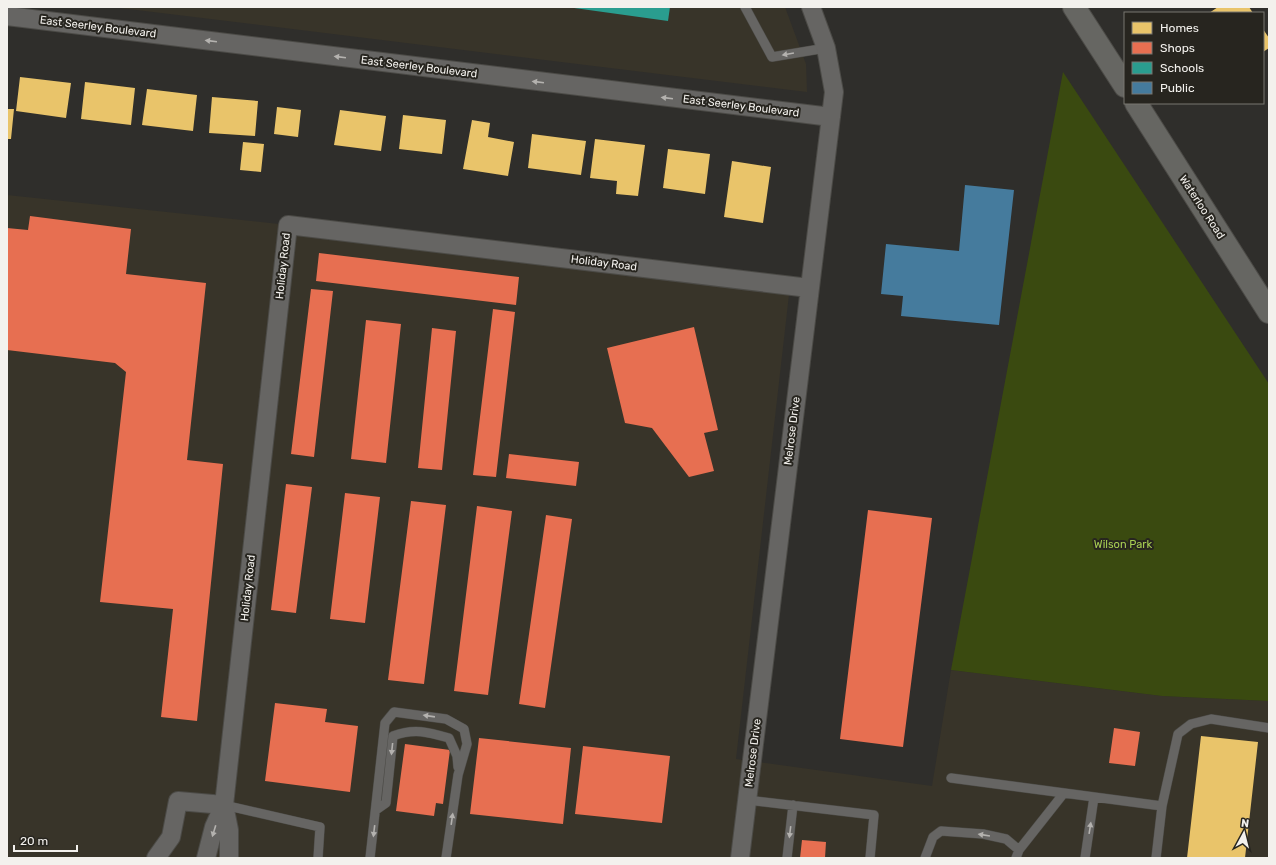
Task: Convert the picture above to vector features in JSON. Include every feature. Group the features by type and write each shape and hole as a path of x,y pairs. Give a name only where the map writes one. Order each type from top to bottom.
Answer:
{"main road":[{"path":"1074,7 1124,84"},
{"name":"Waterloo Road","path":"1137,104 1269,312"}],"street":[{"name":"Melrose Drive","path":"740,858 834,92 826,48 811,7"},
{"name":"East Seerley Boulevard","path":"7,16 831,117"},
{"name":"Holiday Road","path":"230,858 229,830 224,805 288,225 809,288"},
{"path":"156,858 171,837 178,801 224,805"},
{"name":"Holiday Road","path":"206,858 214,827 224,805"}],"lane":[{"path":"745,7 772,57 826,48"},
{"path":"370,858 385,723 394,712 446,719 464,729 467,744 458,774 446,858"},
{"path":"1156,858 1162,806 1178,734 1191,724 1210,719 1269,728"},
{"path":"376,810 386,803 393,736 405,731 426,731 449,738 457,756 458,774"},
{"path":"951,778 1162,806"},
{"path":"925,858 934,837 941,831 983,834 1006,839 1018,854 1064,793"},
{"path":"1085,858 1094,797"},
{"path":"747,800 874,815 870,858"},
{"path":"224,805 320,827 318,858"},
{"path":"787,858 793,805"}],"shaded area":[{"path":"112,7 785,7 806,64 807,92"},
{"path":"7,195 288,225 790,286 736,759 932,786 951,670 1162,696 1269,701 1269,858 7,858"}],"green space":[{"name":"Wilson Park","path":"1063,72 1269,384 1269,701 1162,696 951,670"}],"building: Homes":[{"path":"1218,7 1249,7 1252,12 1210,12"},
{"path":"1264,30 1269,38 1269,48 1264,51"},
{"path":"20,77 71,83 66,118 16,111"},
{"path":"85,82 135,88 131,125 81,119"},
{"path":"147,89 197,95 193,131 142,125"},
{"path":"212,97 258,101 255,136 209,133"},
{"path":"277,107 301,110 298,137 274,134"},
{"path":"7,109 14,109 11,139 7,139"},
{"path":"340,110 386,116 381,151 334,145"},
{"path":"403,115 446,120 442,154 399,149"},
{"path":"472,120 490,123 488,137 514,142 508,176 463,169"},
{"path":"532,134 586,141 581,175 528,168"},
{"path":"595,139 645,145 638,196 616,194 617,181 590,178"},
{"path":"243,142 264,144 261,172 240,170"},
{"path":"668,149 710,154 705,194 663,188"},
{"path":"732,161 771,167 763,223 724,217"},
{"path":"1201,736 1258,742 1245,858 1187,858"}],"building: Shops":[{"path":"30,216 131,229 126,274 206,283 187,460 223,464 197,721 161,717 173,609 100,602 126,372 115,363 7,350 7,228 28,230"},
{"path":"319,253 519,277 516,305 316,281"},
{"path":"311,289 333,291 314,457 291,454"},
{"path":"493,309 515,312 496,477 473,475"},
{"path":"366,320 401,324 386,463 351,459"},
{"path":"694,327 718,430 704,433 714,471 689,477 652,428 625,423 607,348"},
{"path":"432,328 456,331 442,470 418,468"},
{"path":"509,454 579,462 576,486 506,478"},
{"path":"286,484 312,487 296,613 271,610"},
{"path":"345,493 380,497 365,623 330,619"},
{"path":"411,501 446,505 424,684 388,680"},
{"path":"477,506 512,511 488,695 454,691"},
{"path":"868,510 932,518 903,747 840,739"},
{"path":"546,515 572,519 545,708 519,704"},
{"path":"275,703 327,709 325,722 358,726 350,792 265,781"},
{"path":"1114,728 1140,732 1135,766 1109,763"},
{"path":"479,738 571,748 563,824 470,814"},
{"path":"405,744 450,750 443,804 436,803 434,816 396,811"},
{"path":"583,746 670,756 662,823 575,814"},
{"path":"802,840 826,842 825,858 800,858"}],"building: Schools":[{"path":"567,7 670,7 668,21"}],"building: Public":[{"path":"965,185 1014,190 999,325 901,316 903,296 881,294 886,244 959,251"}]}
